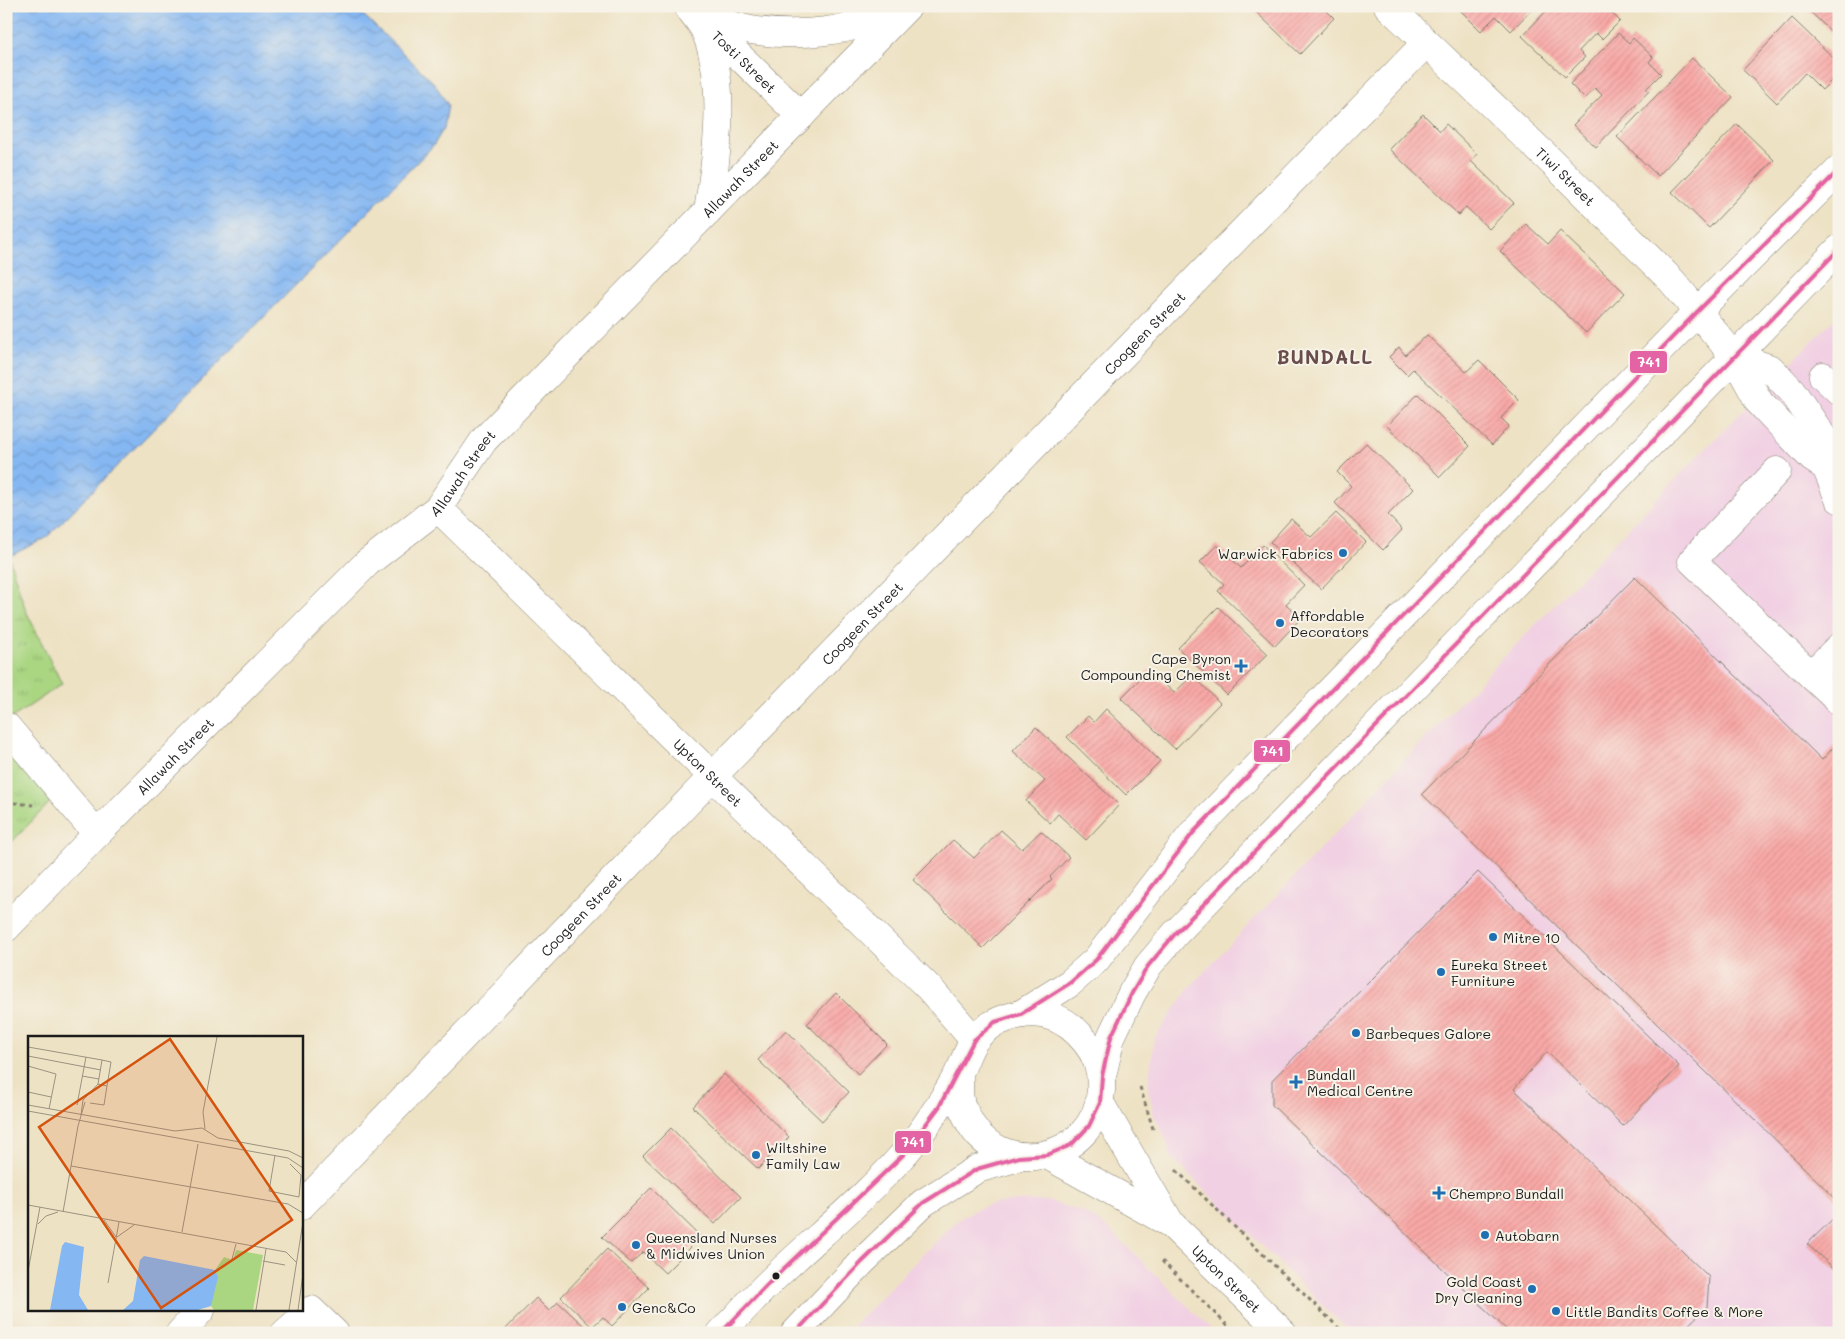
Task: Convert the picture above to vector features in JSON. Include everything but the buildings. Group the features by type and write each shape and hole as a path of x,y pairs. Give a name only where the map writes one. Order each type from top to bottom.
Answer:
{"street":[{"name":"Tiwi Street","path":"1388,6 1556,165 1672,281 1734,356"},
{"path":"689,7 724,23 744,28 791,33 844,28 874,21 906,8"},
{"path":"689,7 706,34 712,55 717,86 716,152 708,211"},
{"name":"Tosti Street","path":"689,7 801,116"},
{"name":"Allawah Street","path":"6,928 367,563 438,508 484,440 906,8"},
{"name":"Coogeen Street","path":"302,1205 713,776 1426,43"},
{"path":"721,1333 774,1278 903,1155 939,1107 960,1071 974,1040 995,1022 1021,1014 1070,983 1096,960 1193,833 1698,312 1839,170"},
{"path":"795,1333 862,1262 923,1203 977,1170 1019,1157 1047,1155 1071,1145 1089,1126 1101,1089 1111,1037 1132,993 1148,966 1175,934 1839,249"},
{"path":"1734,356 1771,369 1792,391 1827,443 1826,467 1839,499"},
{"path":"1777,471 1692,561 1839,701"},
{"name":"Upton Street","path":"438,508 930,988 974,1040"},
{"path":"1811,675 1839,647"},
{"path":"7,727 97,834"},
{"path":"1021,1014 1049,1016 1074,1028 1093,1050 1101,1089"},
{"path":"960,1071 960,1101 971,1127 992,1147 1019,1157"},
{"name":"Upton Street","path":"1101,1089 1171,1224"},
{"name":"Upton Street","path":"1047,1155 1171,1224 1283,1333"},
{"path":"285,1333 311,1310 334,1333"},
{"path":"180,1333 199,1312"}],"path":[{"path":"1140,1087 1154,1133"},
{"path":"1171,1165 1344,1333"},
{"path":"1158,1256 1234,1333"}],"shaded area":[{"path":"1839,314 1839,1333 1351,1333 1171,1157 1165,1137 1154,1115 1148,1087 1154,1039 1190,987 1419,745 1707,447"},
{"path":"1019,1201 1048,1201 1084,1212 1110,1230 1215,1333 846,1333 959,1219 975,1210 992,1204"}],"green space":[{"path":"6,558 9,558 26,611 62,684 6,722"},
{"path":"6,745 54,798 6,848"}],"water":[{"path":"6,6 354,6 434,83 448,105 444,128 433,146 46,538 6,558"}],"transit line":[{"name":"741","path":"721,1333 774,1278 903,1155 939,1107 974,1040 995,1022 1021,1014 1070,983 1096,960 1193,833 1697,312 1839,170"},
{"name":"741","path":"795,1333 862,1262 923,1203 977,1169 1019,1157 1047,1155 1071,1145 1089,1126 1100,1103 1102,1076 1111,1037 1132,993 1148,966 1175,934 1839,249"}],"place":[{"name":"Warwick Fabrics","path":"1343,553"},
{"name":"Affordable Decorators","path":"1280,623"},
{"name":"Cape Byron Compounding Chemist","path":"1241,666"},
{"name":"Mitre 10","path":"1493,937"},
{"name":"Eureka Street Furniture","path":"1441,972"},
{"name":"Barbeques Galore","path":"1356,1033"},
{"name":"Bundall Medical Centre","path":"1296,1082"},
{"name":"Wiltshire Family Law","path":"756,1155"},
{"name":"Chempro Bundall","path":"1439,1193"},
{"name":"Autobarn","path":"1485,1235"},
{"name":"Queensland Nurses & Midwives Union","path":"636,1245"},
{"name":"Gold Coast Dry Cleaning","path":"1532,1289"},
{"name":"Genc&Co","path":"622,1307"},
{"name":"Little Bandits Coffee & More","path":"1556,1311"}],"district":[{"name":"BUNDALL","path":"1325,356"}]}
